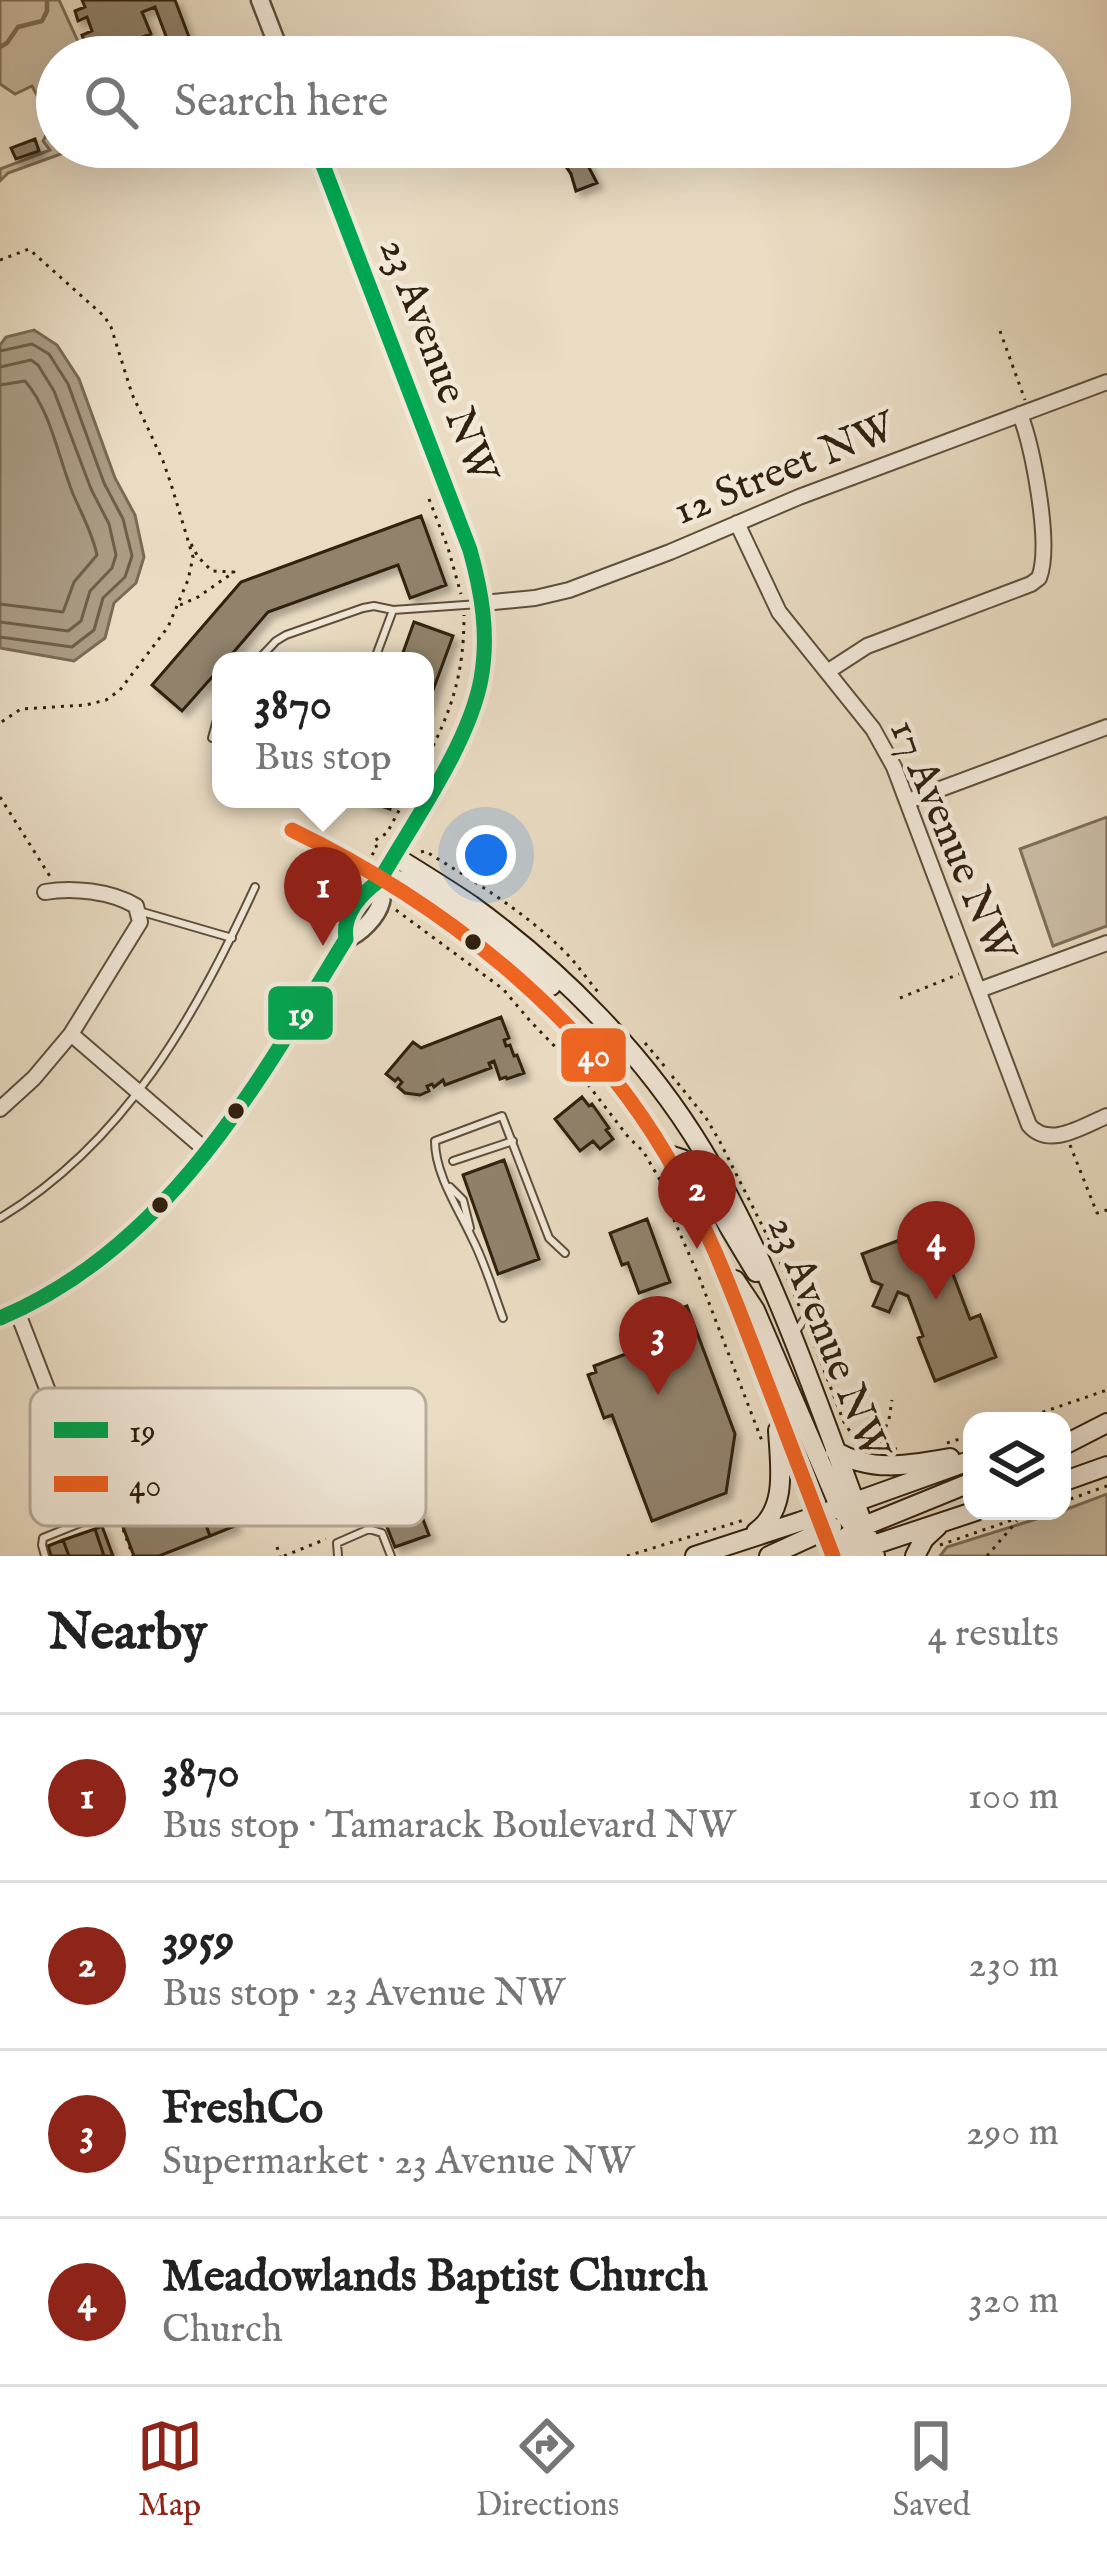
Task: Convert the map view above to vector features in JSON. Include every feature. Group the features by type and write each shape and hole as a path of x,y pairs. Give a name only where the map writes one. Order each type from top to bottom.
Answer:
{"main road":[{"name":"23 Avenue NW","path":"292,830 335,851 467,936 540,999 617,1085 666,1154 717,1256 777,1408 842,1534"},
{"name":"23 Avenue NW","path":"385,852 470,904 564,982 669,1102 746,1228 779,1306 835,1451 842,1534"},
{"path":"380,880 401,879 450,907 624,1046"},
{"path":"666,1154 695,1170 779,1306"},
{"path":"717,1256 755,1310 842,1534 873,1551 963,1515"},
{"path":"695,1556 741,1540 764,1527 774,1513 780,1462 777,1408"},
{"path":"1071,1428 1107,1420"},
{"path":"1071,1442 1107,1420"},
{"path":"835,1451 854,1462 876,1466 963,1458"},
{"path":"741,1540 842,1534 963,1462"},
{"path":"1071,1479 1107,1466"},
{"path":"769,1556 842,1534 963,1486"},
{"path":"924,1555 924,1539 941,1523"}],"street":[{"path":"260,0 274,36"},
{"name":"23 Avenue NW","path":"324,168 470,550 483,603 481,683 473,709 434,783"},
{"name":"12 Street NW","path":"483,603 569,590 1023,408 1107,382"},
{"path":"826,671 867,646 1031,584 1042,574 1035,464 1023,408"},
{"name":"17 Avenue NW","path":"737,523 779,612 880,740 908,801 1029,1125 1042,1136 1065,1132"},
{"path":"908,801 1107,727"},
{"name":"23 Avenue NW","path":"9,1315 113,1249 148,1219 208,1152 346,939 359,935 378,907 385,852 416,808"},
{"path":"0,1108 34,1078 71,1034 138,928 139,911 126,900 71,889 51,891"},
{"path":"979,991 1107,943"},
{"path":"71,1034 208,1152"},
{"path":"1065,1132 1107,1116"},
{"path":"9,1315 42,1388"}],"lane":[{"path":"267,652 286,635 363,608 483,603"},
{"path":"377,652 393,610"},
{"path":"0,1218 81,1156 140,1093 195,1005 255,886"},
{"path":"139,911 232,938"},
{"path":"503,1318 455,1206 434,1141 502,1116 549,1238 566,1253"},
{"path":"453,1160 513,1141"},
{"path":"794,1346 798,1327 815,1310"},
{"path":"45,1556 43,1538 73,1526"},
{"path":"338,1556 337,1543 373,1529 382,1533 391,1556"}],"path":[{"path":"0,260 29,249 104,316 137,407 163,460 193,557 168,627 120,690 86,705 21,709 0,723"},
{"path":"1000,331 1023,408"},
{"path":"429,500 459,580 463,605 458,688 434,744"},
{"path":"178,606 234,572 212,571 187,536"},
{"path":"0,797 51,891"},
{"path":"385,852 374,841 387,833 400,808"},
{"path":"394,908 503,989 643,1150 660,1180 762,1442"},
{"path":"900,998 962,973"},
{"path":"706,1118 719,1140"},
{"path":"1065,1132 1097,1214 1107,1210"},
{"path":"807,1327 851,1434 868,1445 902,1449"},
{"path":"1042,1412 1107,1390"},
{"path":"878,1446 892,1400"},
{"path":"937,1446 963,1438"},
{"path":"1071,1499 1107,1486"},
{"path":"627,1556 748,1518"},
{"path":"924,1555 1012,1520"},
{"path":"987,1556 1018,1520"},
{"path":"122,1526 133,1556"},
{"path":"277,1547 280,1556"}],"shaded area":[{"path":"0,0 59,0 75,36 36,36 36,95 32,86 15,94 0,84"},
{"path":"36,155 36,163 0,181 0,169"},
{"path":"1107,817 1107,926 1053,946 1020,849"},
{"path":"1107,1494 1107,1556 940,1556 947,1547 1033,1520 1071,1520 1071,1508"}],"water":[{"path":"34,330 57,345 79,379 115,478 135,515 144,557 136,583 114,603 105,638 74,661 0,648 0,345 6,337"}],"building":[{"path":"82,0 175,0 189,36 166,36 155,7 142,12 151,34 82,36 92,31 87,17 78,21 75,11 85,7"},
{"path":"36,142 36,152 16,159 11,148"},
{"path":"567,168 589,168 597,183 576,191"},
{"path":"421,516 446,585 410,598 398,565 268,612 234,652 212,652 212,677 182,711 152,685 241,582"},
{"path":"414,622 453,636 434,688 434,652 403,652"},
{"path":"501,1017 509,1038 504,1040 506,1046 517,1055 524,1073 500,1079 494,1061 489,1063 491,1068 445,1085 443,1080 427,1086 429,1091 420,1095 405,1093 398,1087 402,1082 398,1078 395,1081 386,1074 413,1042 421,1048"},
{"path":"582,1097 592,1104 613,1139 600,1149 593,1141 580,1151 555,1119"},
{"path":"504,1160 539,1259 498,1274 463,1175"},
{"path":"647,1219 670,1282 639,1293 610,1233"},
{"path":"935,1227 970,1319 980,1315 996,1357 935,1381 908,1296 898,1292 889,1312 873,1306 882,1285 872,1281 862,1254"},
{"path":"687,1306 735,1434 726,1493 652,1521 612,1415 604,1418 588,1375 596,1372 594,1366 666,1339 657,1317"},
{"path":"102,1526 113,1556 104,1556 95,1529"},
{"path":"206,1526 235,1526 210,1536"},
{"path":"206,1526 210,1536 159,1556 134,1556 123,1527"},
{"path":"387,1526 426,1526 429,1535 395,1547"},
{"path":"95,1529 104,1556 69,1556 63,1540"},
{"path":"63,1540 69,1556 51,1556 48,1546"}],"waterway":[{"path":"0,47 18,27 42,21 47,0"}],"transit line":[{"name":"19","path":"324,168 470,550 481,598 483,663 475,704 434,788"},
{"name":"19","path":"0,1318 59,1288 112,1250 202,1157 277,1050 346,939 350,913 380,880 423,808"},
{"name":"40","path":"292,830 401,891 502,965 592,1052 631,1101 679,1177 714,1251 833,1556"}],"place":[{"name":"3870","path":"323,946"},
{"name":"3959","path":"697,1249"},
{"name":"Meadowlands Baptist Church","path":"936,1300"},
{"name":"FreshCo","path":"658,1395"}]}
